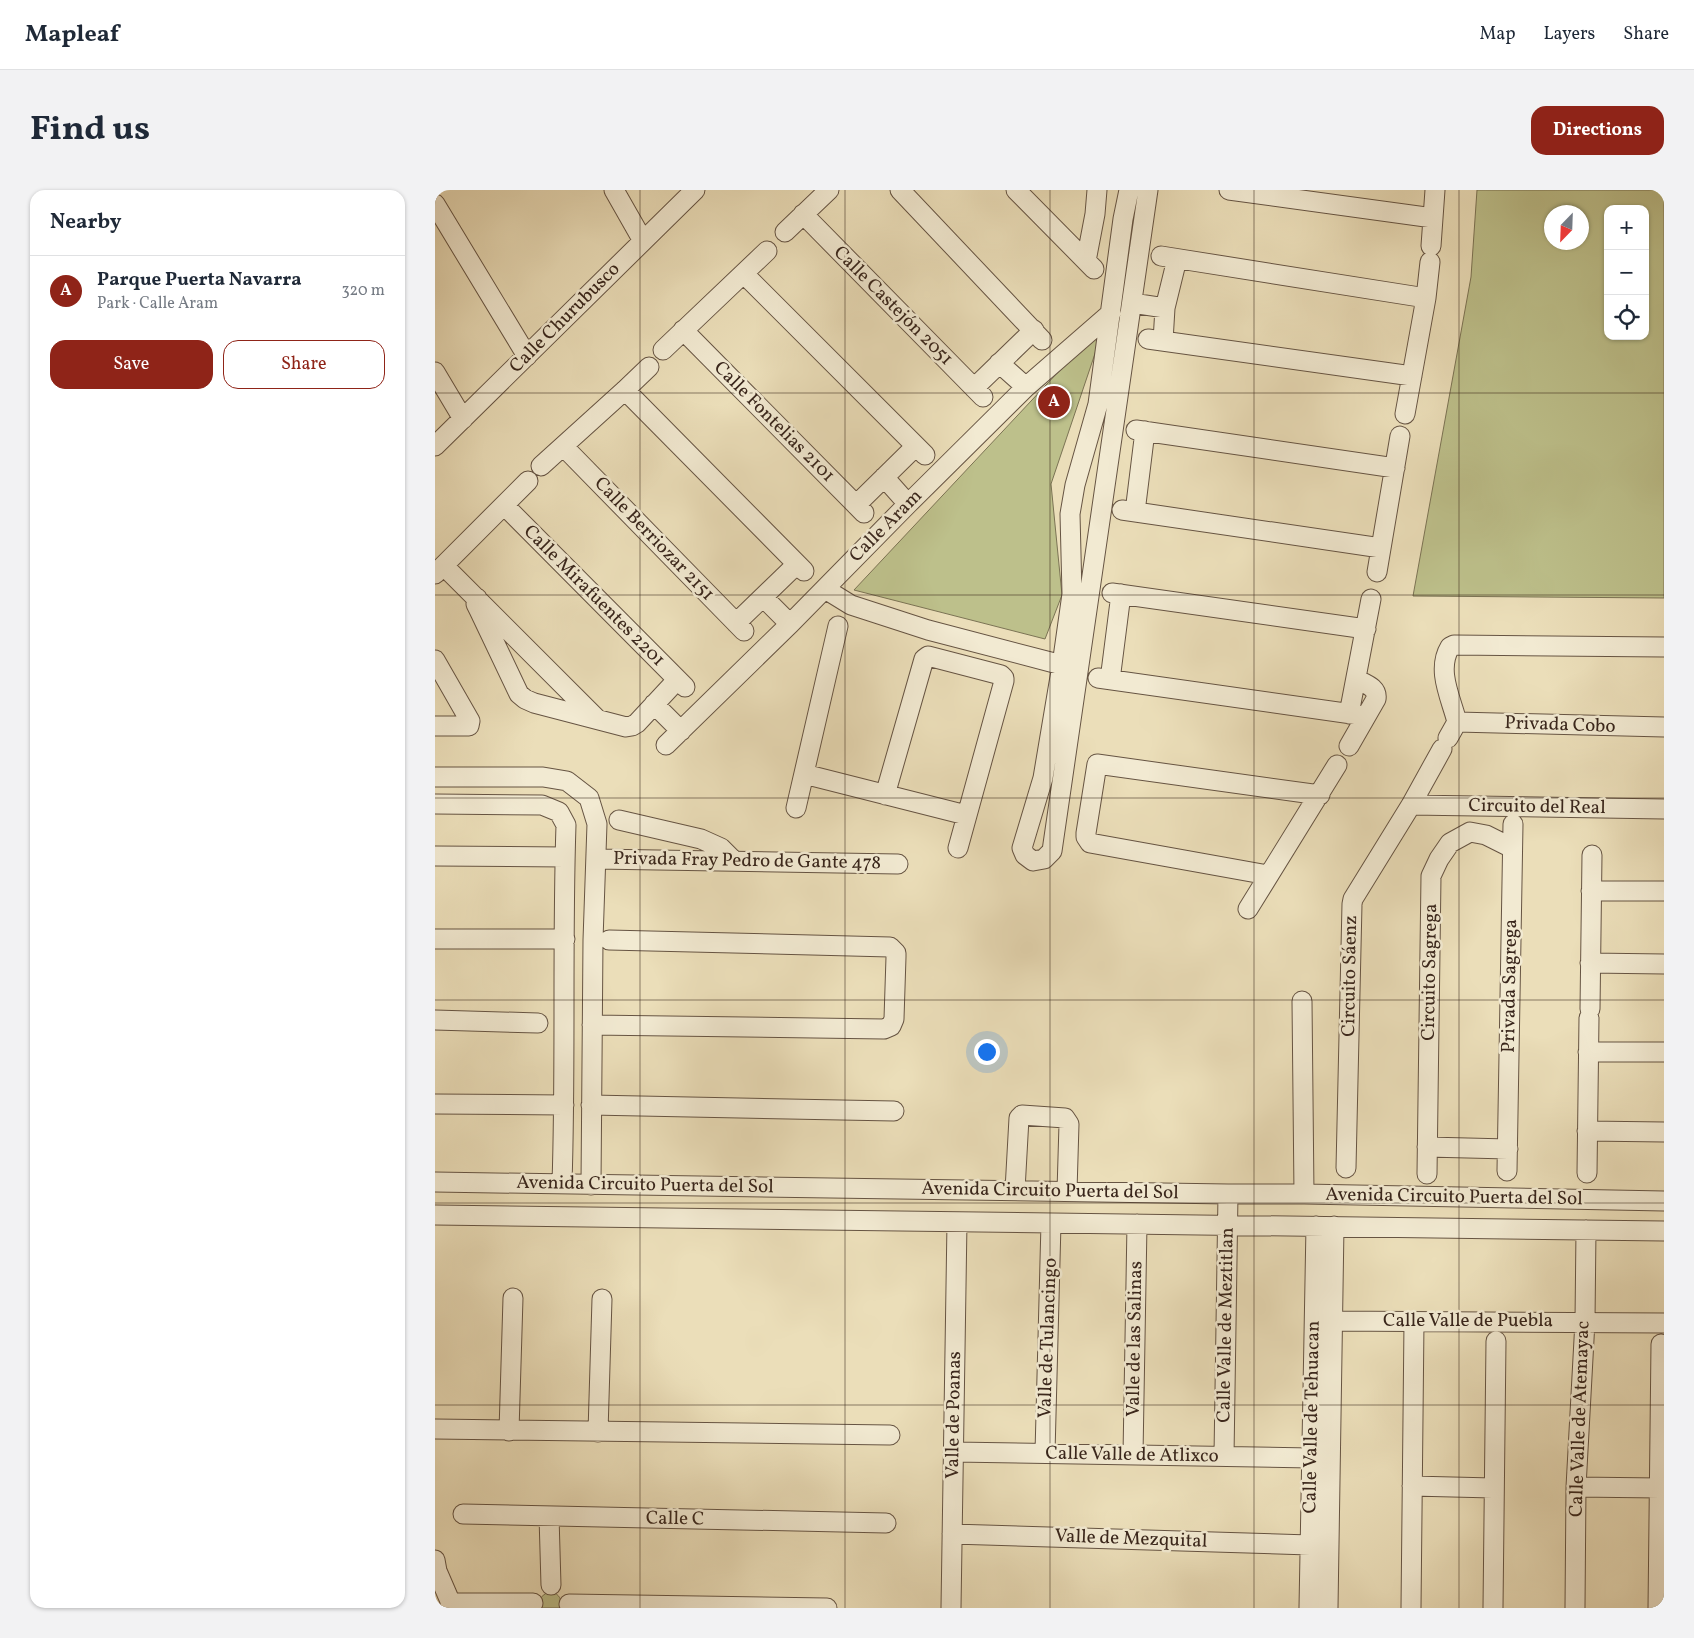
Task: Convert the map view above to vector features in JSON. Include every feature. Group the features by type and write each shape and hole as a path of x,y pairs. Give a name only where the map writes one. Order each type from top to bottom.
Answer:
{"street":[{"path":"614,190 643,241"},
{"name":"Calle Churubusco","path":"435,446 695,190"},
{"path":"785,232 829,190"},
{"path":"900,190 1038,335 999,363 1025,388"},
{"path":"1016,190 1090,265 1097,190"},
{"path":"1129,190 1123,219 1098,404 1075,485 1070,514 1072,594 1062,665 1043,778 1022,848 1025,855 1033,860 1044,859 1052,851 1148,190"},
{"path":"1229,190 1433,218"},
{"path":"1405,414 1426,298 1435,190"},
{"path":"435,204 527,356"},
{"name":"Calle Castejón 2051","path":"803,214 978,393 999,363"},
{"path":"1095,214 1123,219"},
{"path":"663,350 767,251"},
{"path":"1413,376 1156,340 1165,308 1169,257 1426,298"},
{"path":"744,274 920,451 884,477 907,504"},
{"path":"1131,303 1165,308"},
{"name":"Calle Aram","path":"667,745 1025,388 1111,313"},
{"name":"Calle Fontelias 2101","path":"683,330 860,509 884,477"},
{"path":"541,466 564,447 649,367"},
{"path":"435,372 463,419"},
{"path":"625,390 801,568 763,596 790,624"},
{"path":"1381,548 1129,511 1140,474 1141,430 1395,468"},
{"path":"1377,572 1401,436"},
{"name":"Calle Berriozar 2151","path":"564,447 740,627 763,596"},
{"path":"1107,470 1140,474"},
{"path":"528,481 439,570 477,598 598,720"},
{"path":"1075,485 1105,490"},
{"name":"Calle Mirafuentes 2201","path":"504,505 681,683 654,704"},
{"path":"1070,514 1100,519"},
{"path":"825,589 851,605 928,630 1062,665"},
{"path":"1357,715 1104,679 1115,641 1116,594 1366,629"},
{"path":"477,598 476,604 519,694 525,699 534,704 626,727 637,724 654,704 681,731"},
{"path":"1349,746 1357,715 1376,699 1377,693 1374,689 1356,679 1371,599"},
{"path":"796,808 838,626"},
{"path":"1083,636 1115,641"},
{"path":"964,665 971,641"},
{"path":"1449,736 1443,670 1444,660 1450,647 1455,645 1664,647"},
{"path":"885,795 924,659 928,656 1001,675 1004,681 958,848"},
{"path":"435,660 470,720 469,726 435,726"},
{"name":"Privada Cobo","path":"1449,736 1664,728"},
{"name":"Circuito Sáenz","path":"1346,1168 1351,904 1411,805 1449,736"},
{"path":"1268,875 1090,844 1087,841 1086,833 1097,764 1320,795"},
{"path":"1248,909 1337,765"},
{"path":"804,774 966,816"},
{"path":"435,777 543,777 567,781 589,798 597,824 592,1025 591,1185"},
{"path":"1060,792 1092,796"},
{"path":"435,804 543,805 559,812 566,825 565,1105 562,1184"},
{"name":"Circuito del Real","path":"1411,805 1664,809"},
{"path":"1472,806 1470,832 1486,835 1512,848"},
{"path":"619,820 701,839 721,848 734,861"},
{"name":"Privada Sagrega","path":"1507,1171 1513,824"},
{"name":"Circuito Sagrega","path":"1427,1174 1431,876 1439,859 1450,843 1470,832"},
{"path":"1587,1173 1592,855"},
{"path":"435,856 565,857"},
{"name":"Privada Fray Pedro de Gante 478","path":"596,859 898,864"},
{"path":"1591,891 1664,891"},
{"path":"435,939 565,940"},
{"path":"592,1025 884,1029 891,1026 894,1019 896,953 890,947 609,940"},
{"path":"1590,963 1664,964"},
{"path":"1302,1001 1304,1194"},
{"path":"435,1020 538,1023"},
{"path":"1589,1052 1664,1052"},
{"path":"435,1104 565,1105"},
{"path":"591,1105 894,1111"},
{"path":"1015,1190 1019,1118 1022,1115 1065,1118 1067,1120 1069,1124 1067,1191"},
{"path":"1587,1131 1664,1132"},
{"path":"1427,1148 1508,1149"},
{"name":"Avenida Circuito Puerta del Sol","path":"435,1182 1664,1201"},
{"name":"Calle Valle de Meztitlan","path":"1224,1456 1228,1194"},
{"name":"Avenida Circuito Puerta del Sol","path":"435,1215 1664,1231"},
{"name":"Valle de Poanas","path":"951,1608 957,1222"},
{"name":"Valle de Tulancingo","path":"1045,1453 1051,1223"},
{"name":"Valle de las Salinas","path":"1133,1455 1137,1224"},
{"name":"Calle Valle de Tehuacan","path":"1325,1226 1332,1321 1328,1608"},
{"name":"Calle Valle de Tehuacan","path":"1309,1608 1311,1458 1325,1226"},
{"name":"Calle Valle de Atemayac","path":"1575,1608 1576,1487 1585,1321 1586,1230"},
{"path":"509,1431 513,1298"},
{"path":"598,1432 602,1299"},
{"name":"Calle Valle de Puebla","path":"1332,1321 1585,1321 1664,1323"},
{"path":"1411,1608 1414,1322"},
{"path":"1493,1608 1496,1341"},
{"path":"1658,1608 1661,1344"},
{"path":"435,1429 890,1435"},
{"name":"Calle Valle de Atlixco","path":"953,1452 1311,1458"},
{"path":"1412,1486 1493,1488"},
{"path":"1576,1487 1659,1488"},
{"path":"1311,1502 1329,1502"},
{"name":"Calle C","path":"463,1514 886,1524"},
{"path":"549,1516 551,1585"},
{"name":"Valle de Mezquital","path":"952,1534 1310,1545"},
{"path":"435,1560 437,1571 452,1605 534,1606 536,1593 540,1589 551,1585 565,1593 568,1606 827,1608"}],"green space":[{"path":"1477,190 1664,190 1664,598 1413,596 1471,277"},
{"path":"1106,321 1051,484 1062,595 1045,639 854,590"},
{"path":"552,1592 560,1598 560,1608 541,1608 540,1602 542,1597"}],"place":[{"name":"Parque Puerta Navarra","path":"1054,402"}]}
